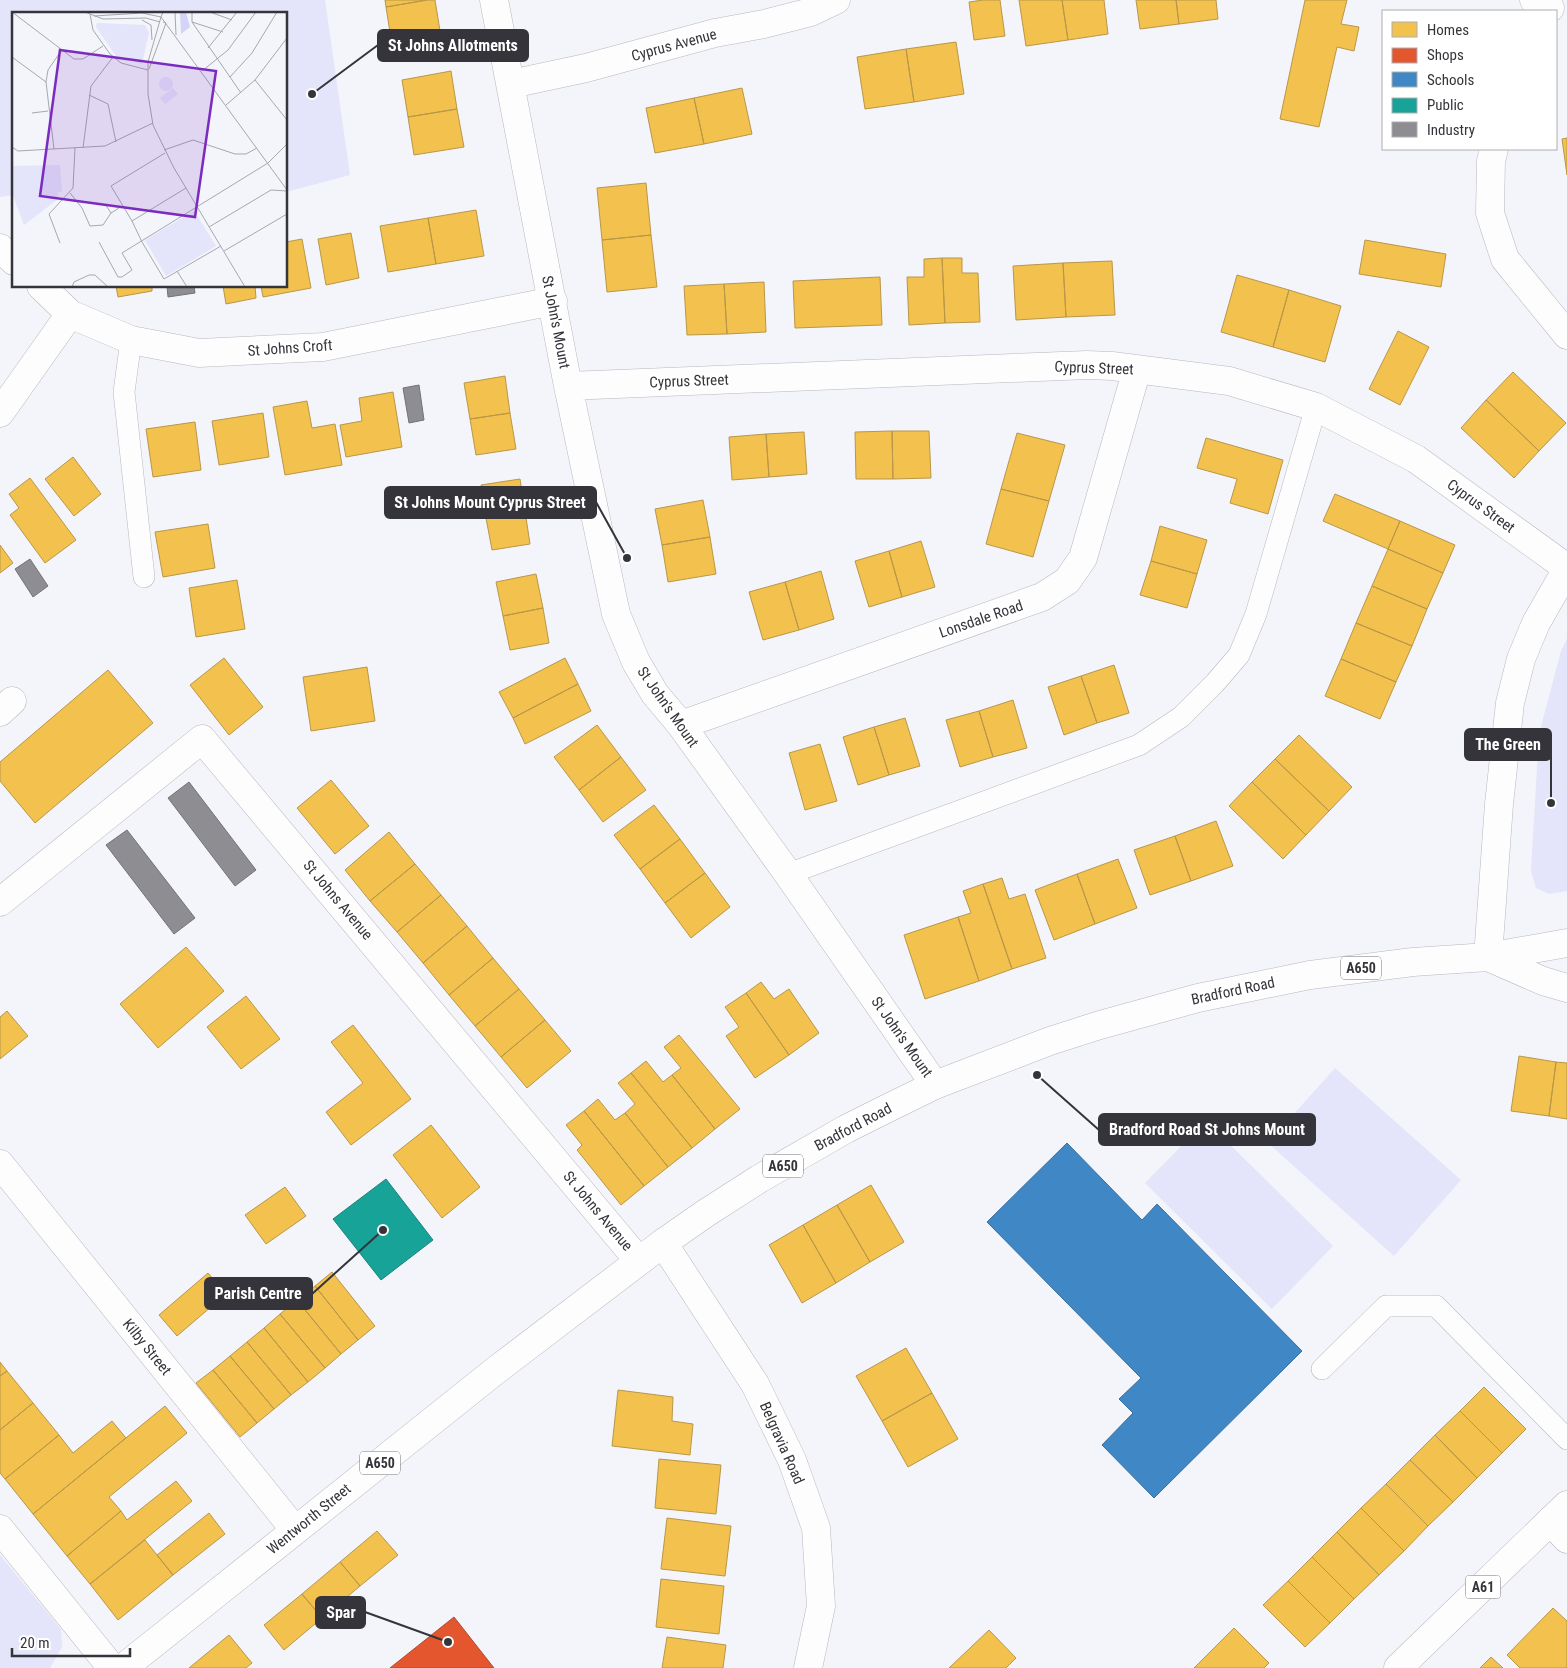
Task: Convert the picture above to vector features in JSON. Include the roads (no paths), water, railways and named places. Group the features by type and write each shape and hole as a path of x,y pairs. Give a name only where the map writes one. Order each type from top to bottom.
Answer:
{"main road":[{"name":"St John's Mount","path":"494,0 568,386 616,614 636,662 655,694 680,725 788,874 935,1085"},
{"name":"Cyprus Avenue","path":"511,84 586,68 715,33 764,24 811,12 836,0"},
{"path":"1494,150 1491,161 1490,214 1505,259 1567,335"},
{"name":"St Johns Croft","path":"43,288 70,314 131,340 199,353 323,347 553,301"},
{"path":"0,413 4,410 70,314"},
{"name":"Cyprus Street","path":"568,386 1087,365 1137,369 1229,381 1316,407 1416,459 1567,569"},
{"name":"Lonsdale Road","path":"680,725 1042,597 1067,580 1083,558 1137,369"},
{"path":"1488,957 1499,804 1510,703 1521,659 1536,623 1567,569"},
{"name":"St Johns Avenue","path":"0,902 202,740 639,1261"},
{"name":"A650","path":"1488,957 1567,943"},
{"name":"A650","path":"1488,957 1536,978 1567,988"},
{"name":"Bradford Road","path":"639,1261 737,1194 846,1129 935,1085 998,1060 1100,1025 1235,989 1310,975 1363,968 1413,962 1488,957"},
{"name":"Kilby Street","path":"0,1164 295,1530"},
{"name":"Belgravia Road","path":"663,1243 676,1259 755,1384 792,1460 816,1528 821,1606 808,1668"},
{"name":"Wentworth Street","path":"123,1668 495,1371 639,1261"},
{"name":"A61","path":"1398,1668 1562,1522"},
{"path":"0,1529 112,1668"}],"lane":[{"path":"131,340 124,392 144,577"},
{"path":"788,874 1139,745 1181,717 1215,683 1239,655 1256,614 1316,407"},
{"path":"1322,1369 1386,1306 1436,1306 1567,1439"}],"place":[{"name":"St Johns Allotments","path":"312,94"},
{"name":"St Johns Mount Cyprus Street","path":"627,558"},
{"name":"The Green","path":"1551,803"},
{"name":"Bradford Road St Johns Mount","path":"1037,1075"},
{"name":"Parish Centre","path":"383,1230"},
{"name":"Spar","path":"448,1642"}]}
